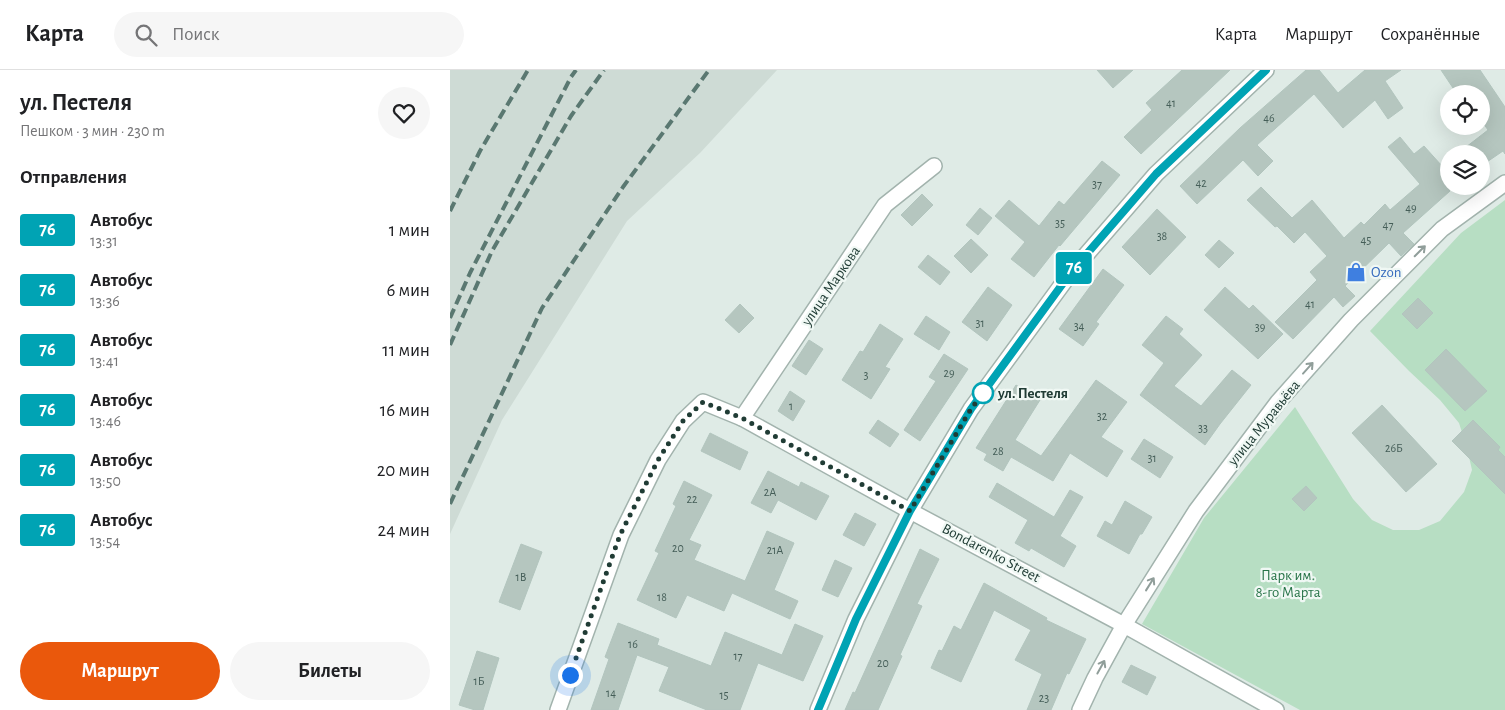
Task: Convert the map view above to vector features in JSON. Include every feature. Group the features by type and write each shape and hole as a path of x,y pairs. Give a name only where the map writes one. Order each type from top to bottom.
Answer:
{"street":[{"path":"818,710 856,619 910,511 971,409 1072,271 1156,174 1266,70"},
{"name":"улица Маркова","path":"742,418 885,205 934,166"},
{"name":"улица Муравьёва","path":"1080,710 1124,625 1196,511 1278,402 1351,320 1442,228 1505,183"},
{"name":"Bondarenko Street","path":"558,710 620,535 658,460 683,421 703,402 742,418 910,511 1124,625 1276,710"}],"shaded area":[{"path":"450,70 777,70 700,153 627,221 502,420 450,534"}],"green space":[{"name":"Парк им. 8-го Марта","path":"1505,200 1505,710 1300,710 1142,624 1204,518 1295,407 1353,499 1372,520 1393,530 1419,530 1440,521 1464,492 1472,470 1459,423 1440,400 1370,331 1461,233"}],"building":[{"path":"1097,70 1133,70 1113,88"},
{"path":"1182,70 1230,70 1141,154 1124,137 1152,110 1146,103"},
{"path":"1306,70 1319,70 1338,93 1365,70 1401,70 1385,81 1403,108 1388,119 1375,100 1343,128 1314,94 1257,145 1273,161 1258,176 1243,160 1197,204 1180,186 1240,128"},
{"path":"1441,70 1480,70 1505,107 1505,154 1503,151 1490,160 1490,145 1469,145 1482,135 1490,135 1490,85 1451,85"},
{"path":"1400,137 1414,154 1424,146 1440,164 1440,195 1446,195 1403,233 1414,244 1401,256 1389,243 1345,286 1355,296 1343,307 1334,297 1293,339 1275,322 1317,280 1310,272 1327,256 1305,232 1294,243 1247,200 1261,187 1292,218 1312,200 1344,238 1361,222 1364,225 1385,204 1390,210 1420,184 1388,147"},
{"path":"1102,161 1120,175 1059,245 1034,277 1011,259 1025,242 995,216 1009,200 1039,226 1059,201 1064,205"},
{"path":"922,194 933,205 912,226 901,215"},
{"path":"980,208 992,218 978,235 966,225"},
{"path":"1157,209 1186,237 1150,275 1122,247"},
{"path":"971,239 988,255 971,273 954,256"},
{"path":"1219,240 1234,253 1219,268 1205,255"},
{"path":"928,255 950,272 940,285 918,267"},
{"path":"1103,269 1124,285 1096,322 1099,324 1083,346 1059,329"},
{"path":"988,287 1012,305 987,341 962,322"},
{"path":"1225,287 1249,309 1253,305 1283,334 1258,359 1204,310"},
{"path":"1418,298 1433,313 1417,329 1402,314"},
{"path":"740,304 754,318 739,333 725,320"},
{"path":"926,316 950,332 939,350 914,334"},
{"path":"1166,316 1183,329 1179,334 1202,355 1174,386 1201,406 1232,370 1251,385 1205,445 1140,395 1164,363 1142,345"},
{"path":"880,324 903,339 885,367 890,369 871,399 842,380 860,351 863,352"},
{"path":"809,340 823,349 806,375 792,366"},
{"path":"1446,349 1487,391 1465,411 1425,370"},
{"path":"944,354 968,369 920,441 904,430 936,381 929,377"},
{"path":"1096,380 1127,402 1101,437 1123,451 1107,477 1070,453 1053,481 1011,457 1003,471 984,460 987,454 976,448 1016,385 1040,400 1015,440 1041,456"},
{"path":"790,391 805,401 793,421 778,411"},
{"path":"1382,405 1437,464 1406,492 1352,433"},
{"path":"878,420 899,434 890,447 869,433"},
{"path":"1473,420 1500,447 1498,450 1505,457 1505,494 1452,441"},
{"path":"710,433 748,452 740,470 701,451"},
{"path":"1144,439 1173,457 1160,478 1131,459"},
{"path":"768,471 799,487 801,482 829,496 816,520 778,500 771,513 751,503"},
{"path":"684,481 712,495 689,540 701,545 694,560 745,581 767,531 794,543 774,590 798,601 790,619 732,593 724,611 687,595 676,618 637,600 659,553 655,551 676,506 673,504"},
{"path":"997,483 1054,517 1070,490 1083,497 1060,536 1076,546 1064,567 1031,548 1029,551 1015,543 1028,520 989,497"},
{"path":"1306,486 1317,498 1304,511 1292,499"},
{"path":"1125,501 1152,517 1129,554 1097,536 1105,521 1112,525"},
{"path":"855,513 876,524 864,546 843,535"},
{"path":"521,544 542,552 520,610 499,602"},
{"path":"920,549 939,559 917,604 922,606 878,710 845,710 853,692 855,693"},
{"path":"835,560 852,568 838,597 822,590"},
{"path":"984,583 1047,618 1046,620 1086,639 1069,674 1067,673 1051,710 1027,710 1042,674 1015,660 1031,630 994,610 961,682 931,668 939,650 942,651 954,626 961,630"},
{"path":"618,623 659,639 657,645 711,666 725,632 782,655 795,624 823,636 803,681 758,663 740,710 707,710 659,691 669,667 637,655 618,710 591,710 609,659 605,657"},
{"path":"477,651 499,658 483,710 475,710 459,705"},
{"path":"1131,665 1156,677 1147,695 1122,682"}],"railway":[{"path":"450,211 480,151 528,70"},
{"path":"450,318 470,273 576,70"},
{"path":"450,345 492,251 571,116 604,70"},
{"path":"450,504 542,308 623,187 709,70"}],"bus line":[{"name":"76","path":"818,710 856,619 910,511 971,409 1072,271 1156,174 1266,70"}],"place":[{"name":"Ozon","path":"1356,272"},
{"name":"ул. Пестеля","path":"983,393"}],"route":[{"path":"570,675 620,535 658,460 683,421 703,402 742,418 910,511 971,409 983,393"}]}
